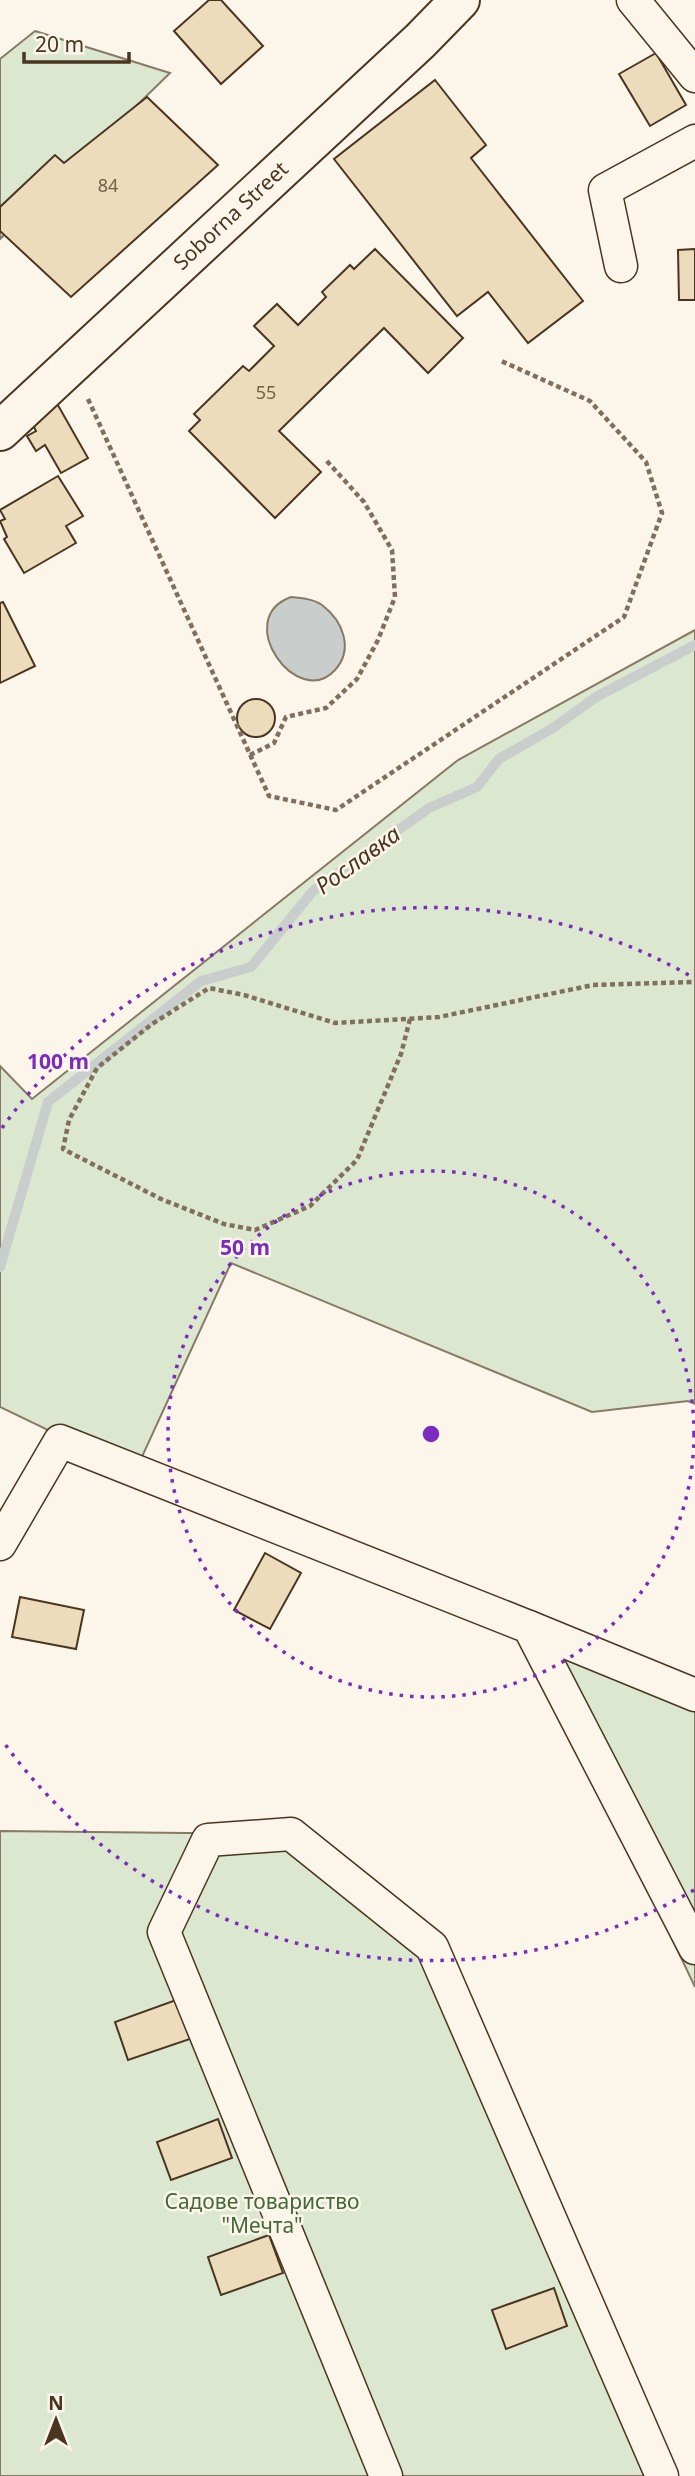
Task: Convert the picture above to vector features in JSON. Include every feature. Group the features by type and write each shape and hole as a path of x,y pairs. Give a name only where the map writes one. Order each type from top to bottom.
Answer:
{"street":[{"name":"Soborna Street","path":"0,431 420,41 460,0"},
{"path":"633,0 695,76"},
{"path":"621,266 606,190 695,141"},
{"path":"0,1544 60,1441 695,1695"},
{"path":"529,1627 695,1948"},
{"path":"386,2476 164,1933 208,1840 290,1834 432,1947 662,2476"}],"path":[{"path":"72,363 269,796 336,810 624,617 662,513 646,462 590,401 499,360"},
{"path":"250,755 274,743 286,717 326,708 357,679 378,640 395,597 392,550 364,502 326,460"},
{"path":"410,1019 401,1054 357,1160 310,1206 255,1230 224,1224 161,1199 63,1149 69,1120 97,1068 152,1024 209,988 244,995 334,1023 439,1017 593,985 695,982"}],"green space":[{"path":"35,31 170,73 0,239 0,59"},
{"path":"695,630 695,1404 688,1401 592,1412 231,1263 135,1472 0,1407 0,1066 32,1099 458,760"},
{"path":"525,1629 695,1707 695,1987"},
{"name":"Садове товариство \"Мечта\"","path":"0,1831 291,1834 432,1947 662,2476 0,2476"}],"shaded area":[{"path":"291,597 322,605 336,619 344,636 341,662 335,670 320,680 304,679 289,671 277,657 269,641 267,623 274,608"}],"building":[{"path":"209,0 221,0 263,46 221,84 174,31"},
{"path":"656,53 686,105 650,126 619,74"},
{"path":"435,80 486,145 471,158 583,301 528,343 488,292 457,316 334,159"},
{"path":"147,97 218,165 71,297 0,231 0,207 55,155 64,163"},
{"path":"375,249 463,338 428,373 384,328 279,431 321,472 275,518 189,431 200,420 194,414 243,366 249,371 274,346 254,326 277,304 298,325 326,297 322,292 350,265 354,269"},
{"path":"695,249 695,300 679,300 678,250"},
{"path":"55,400 88,458 61,473 45,445 36,451 27,436 36,431 28,415"},
{"path":"58,476 83,516 66,526 76,543 24,573 4,539 7,537 0,521 5,519 0,510"},
{"path":"3,602 35,666 0,683 0,603"},
{"path":"256,699 270,704 275,718 270,732 256,737 242,732 237,718 242,704"},
{"path":"265,1553 301,1573 270,1629 234,1610"},
{"path":"20,1597 84,1610 76,1649 12,1637"},
{"path":"176,2000 190,2039 128,2060 115,2022"},
{"path":"218,2119 232,2158 171,2180 157,2142"},
{"path":"269,2235 283,2273 221,2295 208,2257"},
{"path":"554,2288 567,2326 506,2349 492,2310"}],"waterway":[{"name":"Рославка","path":"0,1267 48,1102 201,981 251,967 313,891 429,808 477,787 499,759 553,728 596,697 695,645"}]}
